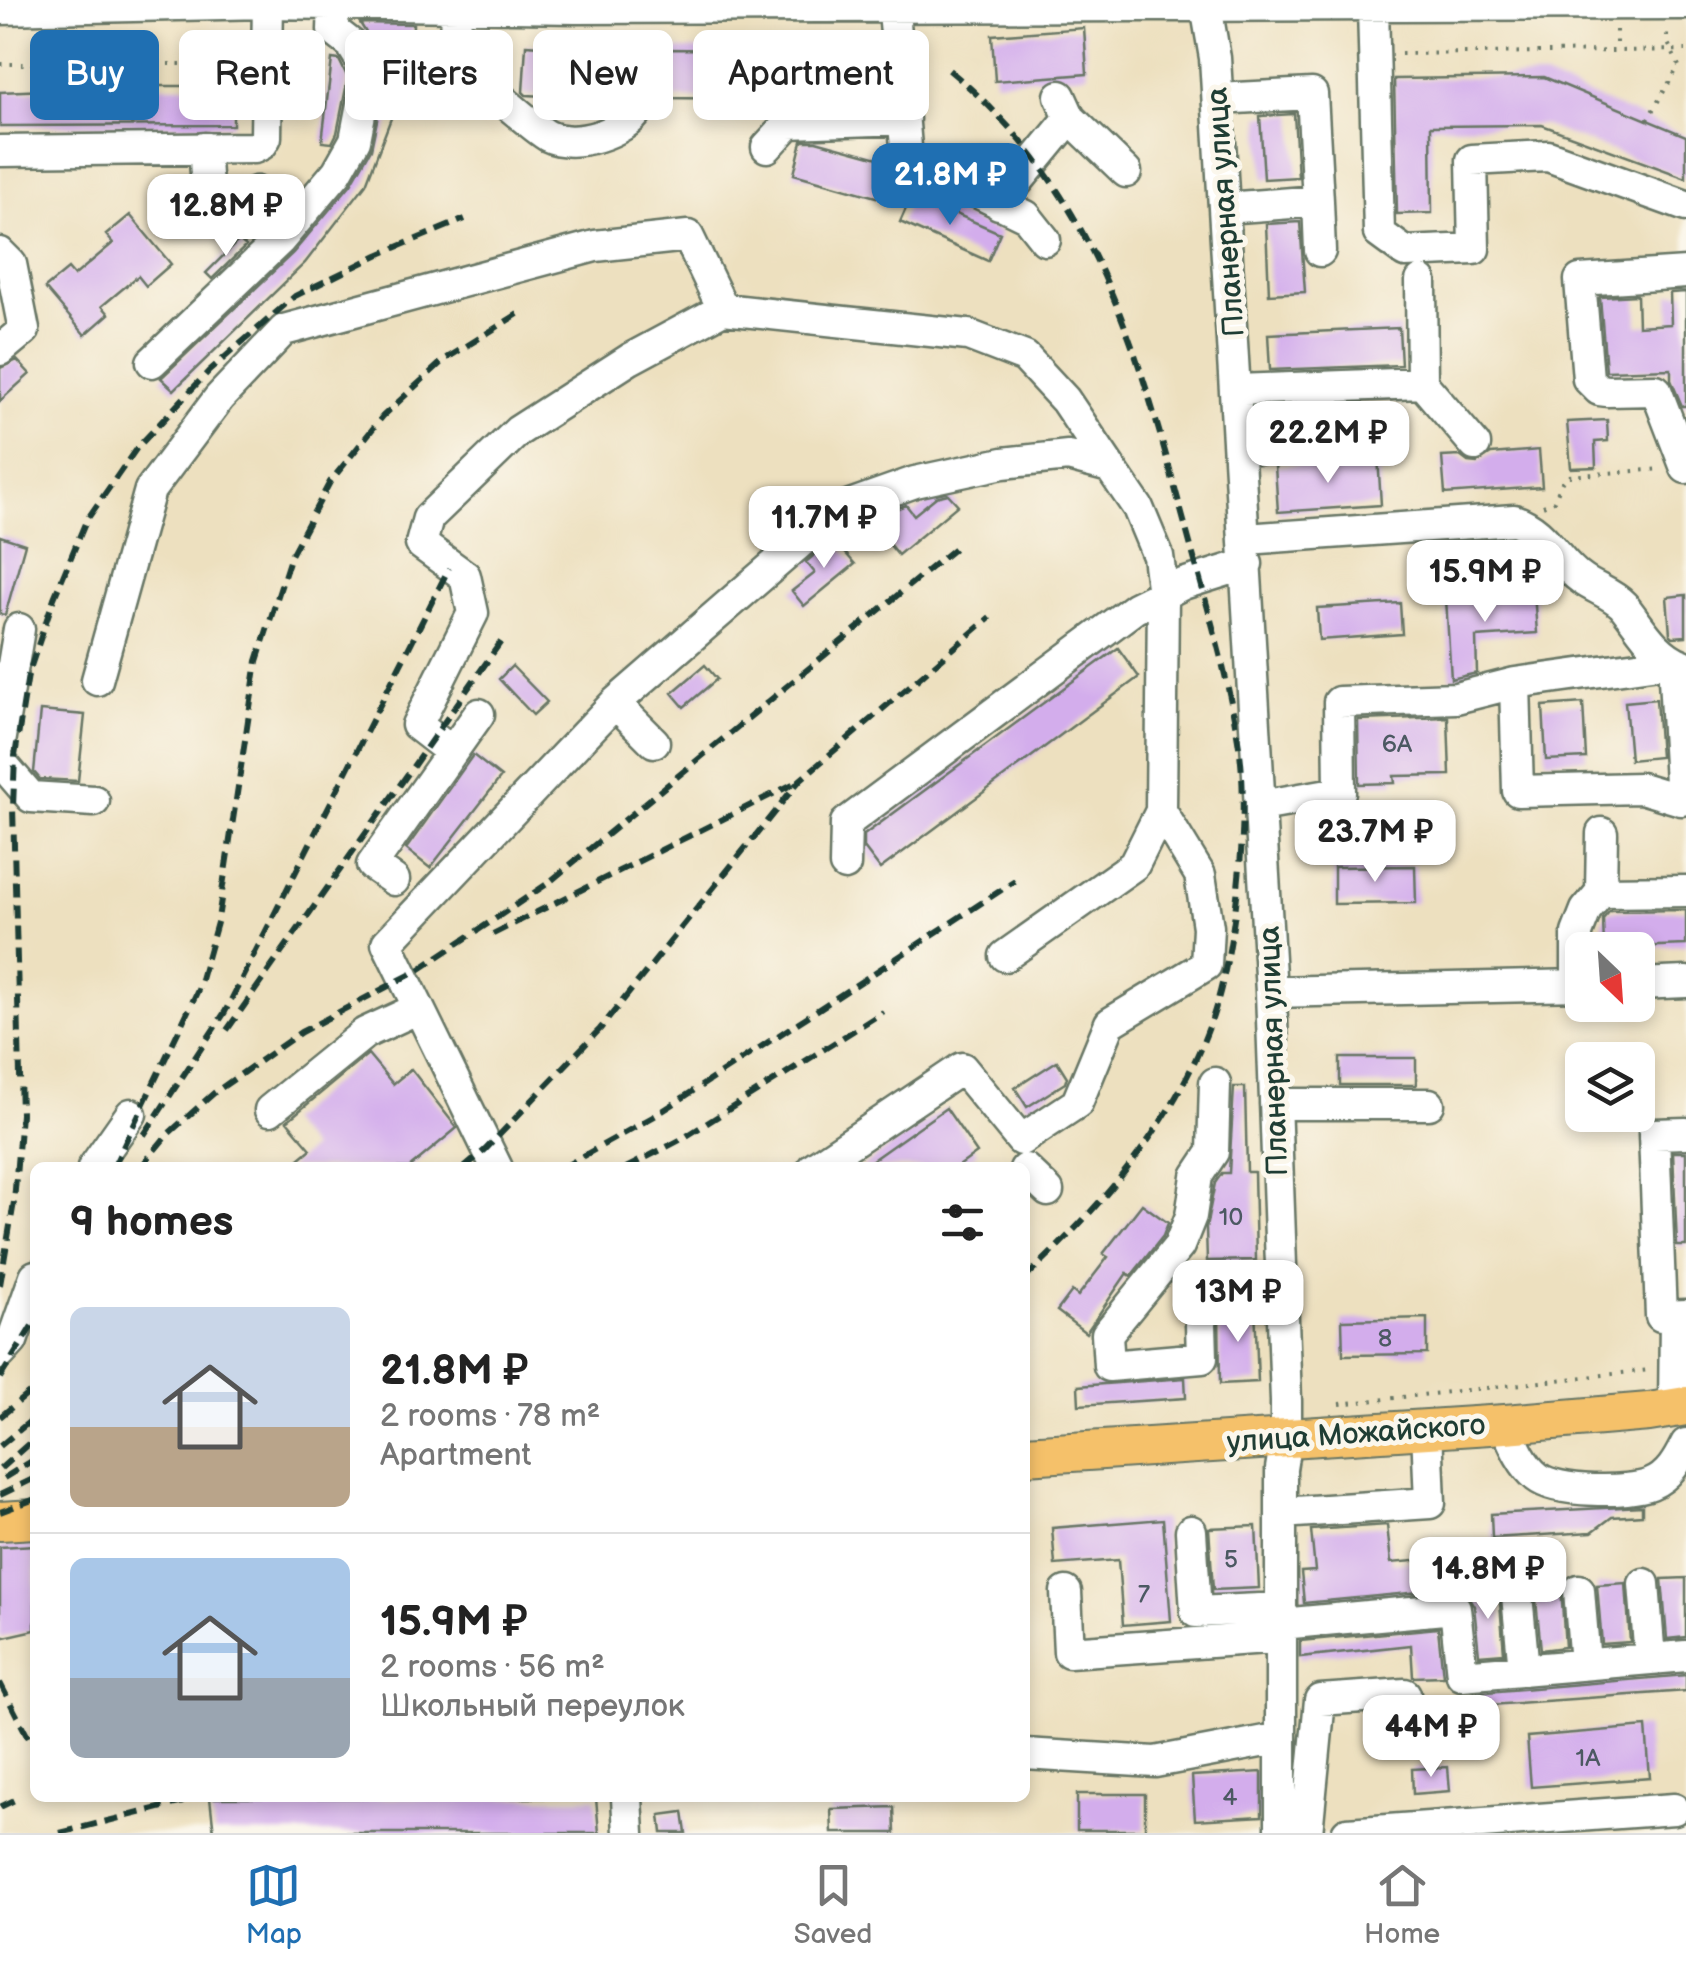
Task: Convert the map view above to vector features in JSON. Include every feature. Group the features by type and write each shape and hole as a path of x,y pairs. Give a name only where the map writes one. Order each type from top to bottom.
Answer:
{"main road":[{"name":"улица Можайского","path":"1030,1455 1506,1424 1680,1407"}],"street":[{"path":"268,2 268,30"},
{"path":"0,9 268,2 456,6 1206,3 1666,7"},
{"name":"Планерная улица","path":"1206,3 1218,99 1271,992 1286,1437 1281,1469 1280,1833"},
{"path":"152,362 293,224 337,172 355,140 365,67 351,44 333,30 334,4"},
{"path":"894,4 896,30"},
{"path":"456,6 454,33 465,66 549,136 574,140 602,134 629,120"},
{"path":"1373,7 1379,232 1406,252 1474,250 1472,160 1548,156 1686,206"},
{"path":"1218,99 1312,94 1320,251"},
{"path":"999,204 1065,107 1126,172"},
{"path":"0,151 254,148 266,136 267,120"},
{"path":"767,147 789,122 866,120"},
{"path":"904,120 907,158 1026,216 1045,240"},
{"path":"204,148 207,190 215,199 226,204 256,192 293,224"},
{"path":"1225,208 1318,200"},
{"path":"97,680 150,490 219,398 284,330 596,246 688,236 722,309"},
{"path":"0,253 10,264 24,330 0,350"},
{"path":"1686,273 1580,280 1588,379 1599,390 1656,390 1686,468"},
{"path":"1421,281 1422,382 1476,446"},
{"path":"452,752 417,726 474,613 465,576 421,544 428,518 518,431 630,359 722,309 968,336 1025,358 1065,400 1138,508 1158,556 1163,594 1162,810 1134,865 1006,956"},
{"path":"1237,390 1422,382"},
{"path":"1240,449 1363,442"},
{"path":"494,1162 387,943 615,704 839,509 915,482 1002,463 1068,456 1110,467"},
{"path":"845,865 846,822 1135,608 1247,552 1514,520 1541,534 1559,559 1582,580 1619,601 1659,650 1679,664"},
{"path":"0,743 19,628"},
{"path":"1261,806 1340,792 1339,702 1456,698 1515,683 1679,664"},
{"path":"1515,683 1518,791 1641,788 1684,800 1679,664"},
{"path":"615,704 654,742"},
{"path":"394,880 372,865 479,714"},
{"path":"0,761 31,797 94,801"},
{"path":"823,1162 962,1068 1023,1159 1077,1103 1110,1023 1206,965 1208,926 1200,876 1162,810"},
{"path":"1578,932 1586,910 1601,892 1602,834"},
{"path":"1601,892 1686,891"},
{"path":"1655,983 1686,982"},
{"path":"1271,992 1565,985"},
{"path":"270,1110 365,1033 419,1008"},
{"path":"1168,1260 1200,1290 1202,1358 1109,1366 1107,1334 1179,1246 1192,1216 1197,1176 1213,1152 1215,1084"},
{"path":"1275,1104 1428,1104"},
{"path":"97,1162 131,1114"},
{"path":"1680,1407 1674,1367 1680,1316 1660,1316 1654,1134 1686,1133"},
{"path":"1030,1168 1048,1192"},
{"path":"1200,1290 1282,1286"},
{"path":"0,1354 12,1341 30,1290"},
{"path":"1506,1424 1535,1476 1553,1486 1580,1490 1648,1485 1676,1464 1686,1444"},
{"path":"1281,1513 1430,1502 1427,1429"},
{"path":"1192,1531 1196,1612 1281,1623"},
{"path":"1644,1584 1650,1659"},
{"path":"1579,1590 1584,1664"},
{"path":"1066,1592 1068,1652 1281,1623 1455,1608 1462,1675 1686,1656"},
{"path":"1516,1595 1524,1670"},
{"path":"1306,1833 1320,1700 1405,1694"},
{"path":"1030,1754 1155,1762 1281,1738"},
{"path":"627,1802 629,1833"},
{"path":"1347,1833 1488,1828 1674,1809"}],"path":[{"path":"1647,120 1679,66 1667,41 1666,7"},
{"path":"1374,48 1393,54 1686,50"},
{"path":"0,64 179,64"},
{"path":"1514,520 1554,501 1568,476 1686,468"},
{"path":"1324,1406 1674,1367"}],"building":[{"path":"360,23 413,24 413,30 364,30"},
{"path":"1084,28 1087,74 995,81 992,35"},
{"path":"526,45 533,45 533,95 523,92"},
{"path":"673,49 693,49 693,98 673,98"},
{"path":"332,59 339,60 345,72 345,93 332,143 322,142"},
{"path":"1544,77 1686,136 1686,178 1542,125 1431,126 1432,213 1397,214 1394,79"},
{"path":"159,86 179,86 179,120 233,120 233,125 0,126 0,92 30,91 30,120 159,120"},
{"path":"1294,114 1298,177 1264,179 1260,116"},
{"path":"377,120 390,120 366,184 305,263 174,390 161,378 293,253 351,184 371,149"},
{"path":"802,141 816,141 889,161 892,169 904,178 897,203 794,174"},
{"path":"912,195 1000,233 988,261 900,222"},
{"path":"130,215 171,264 146,286 138,276 102,306 109,314 85,335 45,288 68,269 74,276 113,243 106,235"},
{"path":"1300,222 1305,292 1269,294 1266,224"},
{"path":"239,240 246,246 212,279 206,273"},
{"path":"1686,292 1686,406 1682,406 1671,380 1671,369 1606,371 1600,297 1637,295 1638,326 1671,324 1670,293"},
{"path":"1399,328 1401,365 1270,370 1268,334"},
{"path":"17,360 30,374 0,401 0,368"},
{"path":"1607,420 1608,441 1595,442 1596,467 1571,468 1567,422"},
{"path":"1539,450 1542,487 1445,494 1442,457 1460,456 1477,463 1491,454"},
{"path":"1378,456 1381,505 1278,512 1275,466 1364,461"},
{"path":"948,494 958,505 898,555 875,527 898,508 906,505 914,515 936,497"},
{"path":"0,536 25,544 5,615 0,614"},
{"path":"833,539 855,564 804,606 792,591 815,573 806,562"},
{"path":"1534,593 1537,633 1476,637 1477,673 1451,679 1446,599"},
{"path":"1686,595 1686,636 1673,637 1667,597"},
{"path":"1400,603 1402,634 1319,640 1317,608"},
{"path":"1118,648 1139,677 880,869 864,848 864,835"},
{"path":"705,665 717,679 684,707 672,693"},
{"path":"512,666 547,702 533,715 499,679"},
{"path":"1656,699 1660,757 1630,760 1625,702"},
{"path":"1583,703 1586,758 1546,760 1543,706"},
{"path":"40,711 85,715 78,781 40,779 34,772"},
{"path":"1448,717 1450,775 1394,776 1395,783 1359,784 1358,720"},
{"path":"473,755 501,777 430,868 406,849"},
{"path":"1415,866 1416,903 1334,904 1334,867"},
{"path":"1686,910 1686,945 1655,946 1655,932 1603,932 1603,919 1610,911"},
{"path":"368,1054 393,1084 411,1069 457,1128 416,1162 295,1162 311,1149 287,1121"},
{"path":"1340,1058 1416,1058 1416,1085 1340,1085"},
{"path":"1057,1061 1067,1077 1065,1083 1027,1107 1015,1088"},
{"path":"1234,1087 1245,1087 1247,1172 1254,1172 1256,1260 1207,1261 1206,1228 1215,1183 1222,1173 1229,1173"},
{"path":"946,1108 977,1153 964,1162 870,1162"},
{"path":"1673,1152 1686,1152 1686,1246 1677,1246"},
{"path":"1142,1204 1168,1223 1163,1236 1131,1276 1127,1273 1086,1333 1057,1311 1072,1291 1078,1296 1108,1257 1103,1254"},
{"path":"1255,1306 1258,1382 1220,1384 1219,1308"},
{"path":"1427,1318 1427,1354 1343,1355 1342,1320"},
{"path":"1185,1378 1186,1398 1079,1405 1078,1386"},
{"path":"1642,1506 1642,1515 1612,1517 1592,1532 1492,1538 1491,1514"},
{"path":"1163,1519 1171,1621 1123,1625 1118,1560 1055,1565 1052,1528"},
{"path":"1387,1525 1391,1563 1449,1558 1452,1589 1304,1603 1301,1572 1315,1571 1311,1530"},
{"path":"1256,1526 1259,1588 1213,1590 1209,1528"},
{"path":"30,1545 30,1631 0,1638 0,1547"},
{"path":"1686,1578 1686,1637 1667,1639 1662,1579"},
{"path":"1626,1583 1630,1642 1602,1644 1597,1585"},
{"path":"1561,1588 1565,1647 1541,1650 1535,1590"},
{"path":"1499,1591 1504,1653 1479,1655 1474,1606 1466,1593"},
{"path":"1438,1628 1443,1676 1413,1677 1411,1645 1300,1657 1300,1641"},
{"path":"1686,1675 1686,1691 1476,1706 1475,1693"},
{"path":"1646,1727 1650,1778 1531,1787 1527,1737"},
{"path":"1448,1767 1450,1791 1413,1794 1412,1769"},
{"path":"1262,1772 1262,1816 1195,1820 1192,1776"},
{"path":"1077,1794 1145,1794 1145,1830 1077,1830"},
{"path":"210,1802 596,1802 599,1833 214,1833"},
{"path":"894,1807 895,1833 832,1833 831,1809"},
{"path":"683,1812 686,1833 662,1833 660,1815"}],"railway":[{"path":"949,70 999,117 1041,167 1076,221 1104,277 1149,397 1208,610 1235,724 1242,782 1234,922 1221,989 1198,1054 1159,1125 1135,1158 1083,1220 1030,1273"},
{"path":"0,1285 14,1202 21,1114 15,756 28,675 86,521 136,449 209,371 295,296 378,255 465,219"},
{"path":"116,1162 198,990 218,919 257,661 291,555 330,482 383,416 444,360 518,314"},
{"path":"145,1162 167,1135 214,1093 301,1032 417,971 547,884 956,547"},
{"path":"144,1135 225,1012 449,568"},
{"path":"471,1162 600,1029 800,780 990,617"},
{"path":"227,1030 505,636"},
{"path":"493,934 793,784"},
{"path":"573,1162 658,1114 1015,881"},
{"path":"638,1162 682,1139 883,1012"},
{"path":"0,1378 30,1329"},
{"path":"0,1417 30,1392"},
{"path":"0,1446 30,1421"},
{"path":"0,1469 30,1442"},
{"path":"4,1478 30,1462"},
{"path":"0,1495 30,1480"},
{"path":"0,1512 30,1501"},
{"path":"0,1683 30,1741"},
{"path":"0,1807 19,1798"},
{"path":"60,1833 183,1802"}]}
